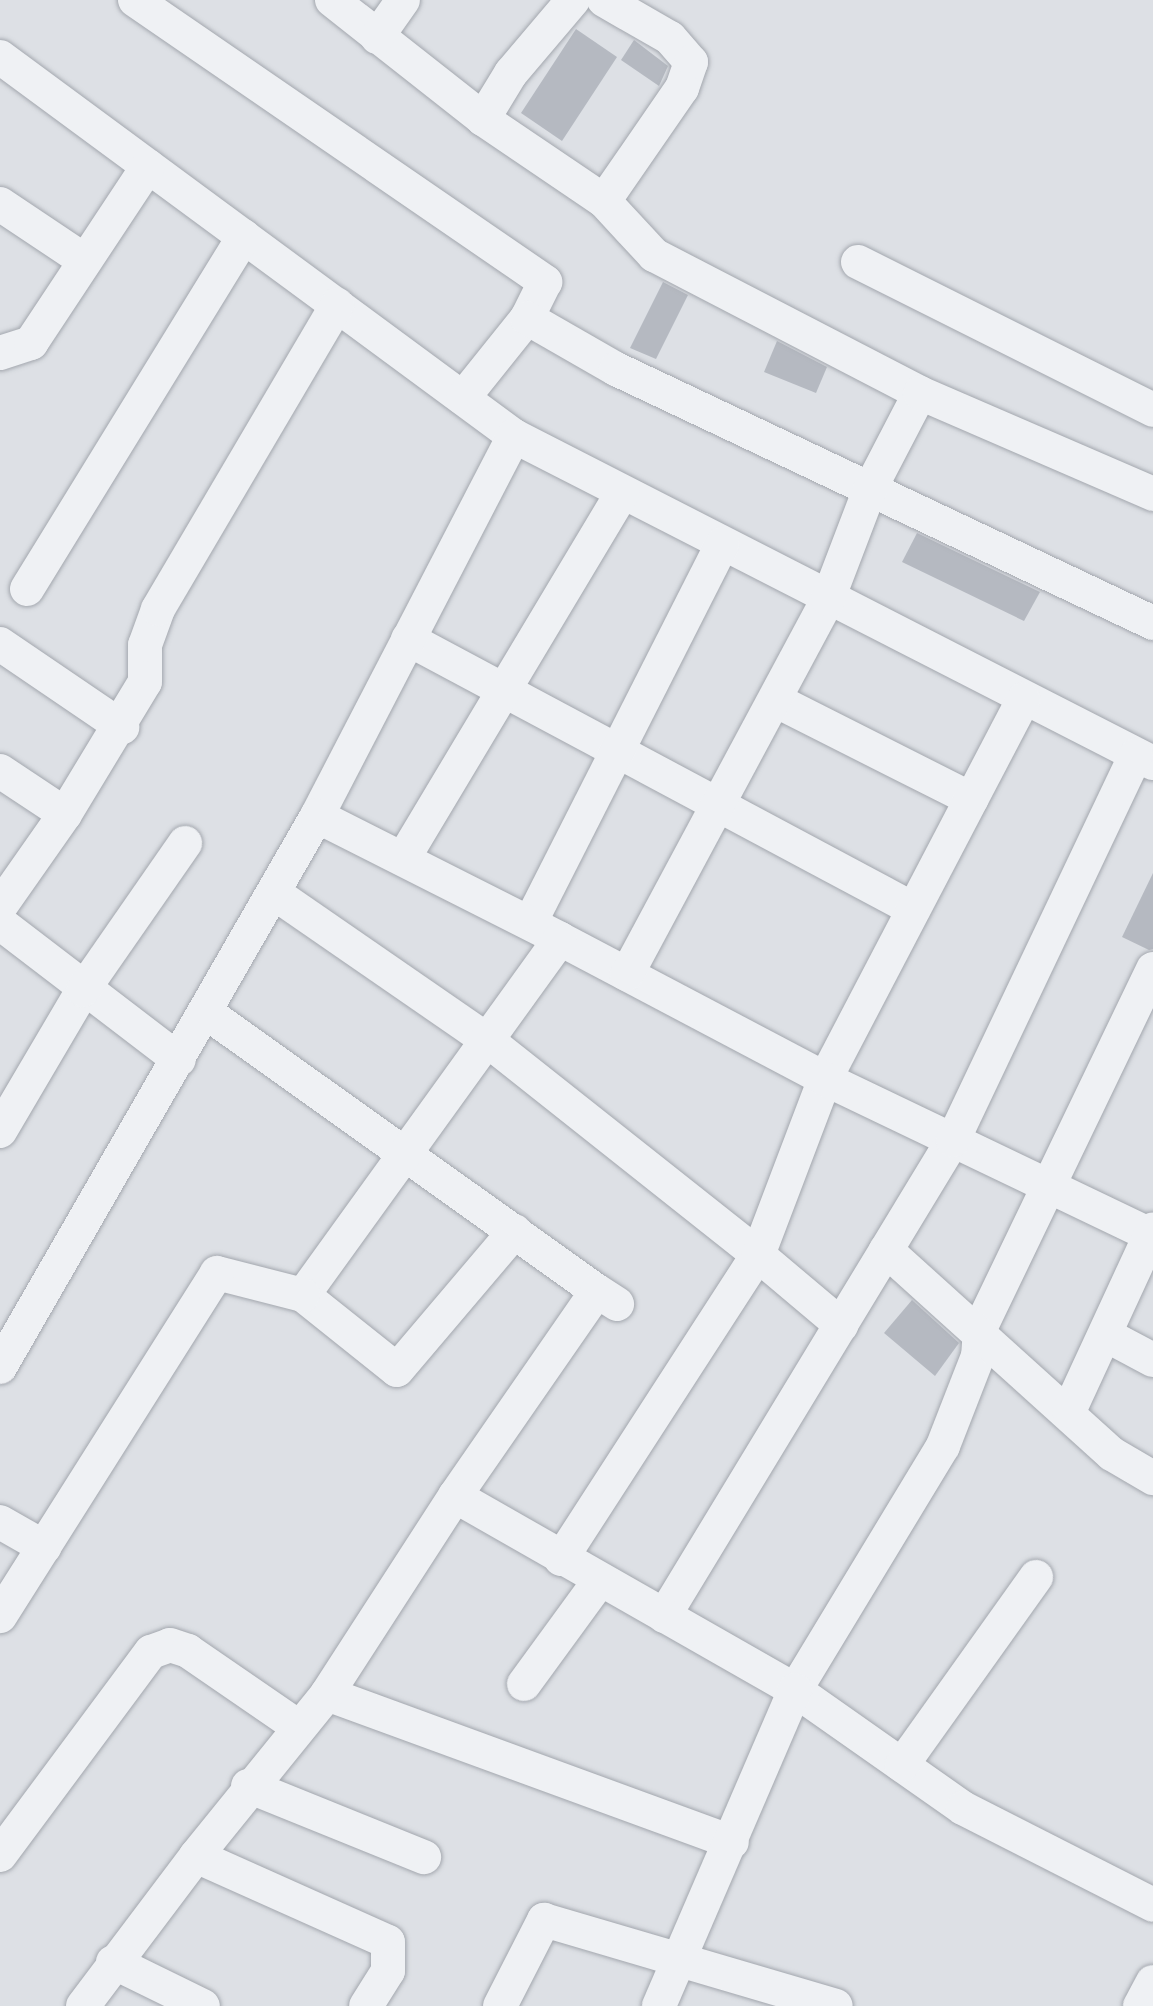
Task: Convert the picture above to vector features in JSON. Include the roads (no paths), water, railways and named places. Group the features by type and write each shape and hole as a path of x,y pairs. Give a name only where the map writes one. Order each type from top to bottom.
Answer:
{"street":[{"path":"135,0 545,282 527,318 463,398"},
{"path":"332,0 483,119 604,201 654,255 920,393 1153,494"},
{"path":"377,37 403,0"},
{"path":"483,119 511,73 573,0"},
{"path":"604,0 670,38 691,62 682,88 604,201"},
{"path":"0,57 514,436 1023,700 1145,759 953,1140 664,1616"},
{"path":"0,353 31,343 148,166"},
{"path":"0,204 85,261"},
{"path":"27,589 244,236"},
{"path":"858,262 1153,410"},
{"path":"0,907 122,727 145,682 145,645 158,609 337,305"},
{"path":"527,318 616,369 1153,623"},
{"path":"627,974 828,599 870,489 920,393"},
{"path":"0,1367 207,1013 317,816 514,436"},
{"path":"403,859 622,493"},
{"path":"530,923 614,749 722,544"},
{"path":"408,639 913,909"},
{"path":"0,644 122,727"},
{"path":"775,700 971,799"},
{"path":"561,1559 758,1255 825,1079 1023,700"},
{"path":"0,771 65,814"},
{"path":"317,816 530,923 825,1079 1152,1233 1069,1411"},
{"path":"0,1131 83,990 185,843"},
{"path":"274,893 487,1040 758,1255 841,1325"},
{"path":"0,923 83,990 179,1060"},
{"path":"303,1295 560,939"},
{"path":"659,2006 795,1690 943,1446 978,1356 980,1329 1153,969"},
{"path":"83,2006 248,1786 327,1694 455,1496 607,1298 207,1013"},
{"path":"0,1616 217,1273 303,1295 397,1370 515,1231"},
{"path":"886,1250 980,1329 1112,1454 1153,1478"},
{"path":"1106,1335 1153,1360"},
{"path":"455,1496 599,1581 795,1690 963,1808 1153,1905"},
{"path":"0,1522 44,1547"},
{"path":"902,1765 1036,1577"},
{"path":"524,1684 599,1581"},
{"path":"0,1855 151,1652 170,1645 188,1651 297,1726"},
{"path":"327,1694 732,1842"},
{"path":"248,1786 424,1857"},
{"path":"196,1856 388,1942 388,1971 366,2006"},
{"path":"500,2006 544,1920 682,1956 819,2004"},
{"path":"113,1962 203,2006"},
{"path":"1140,2006 1153,1982"}]}
